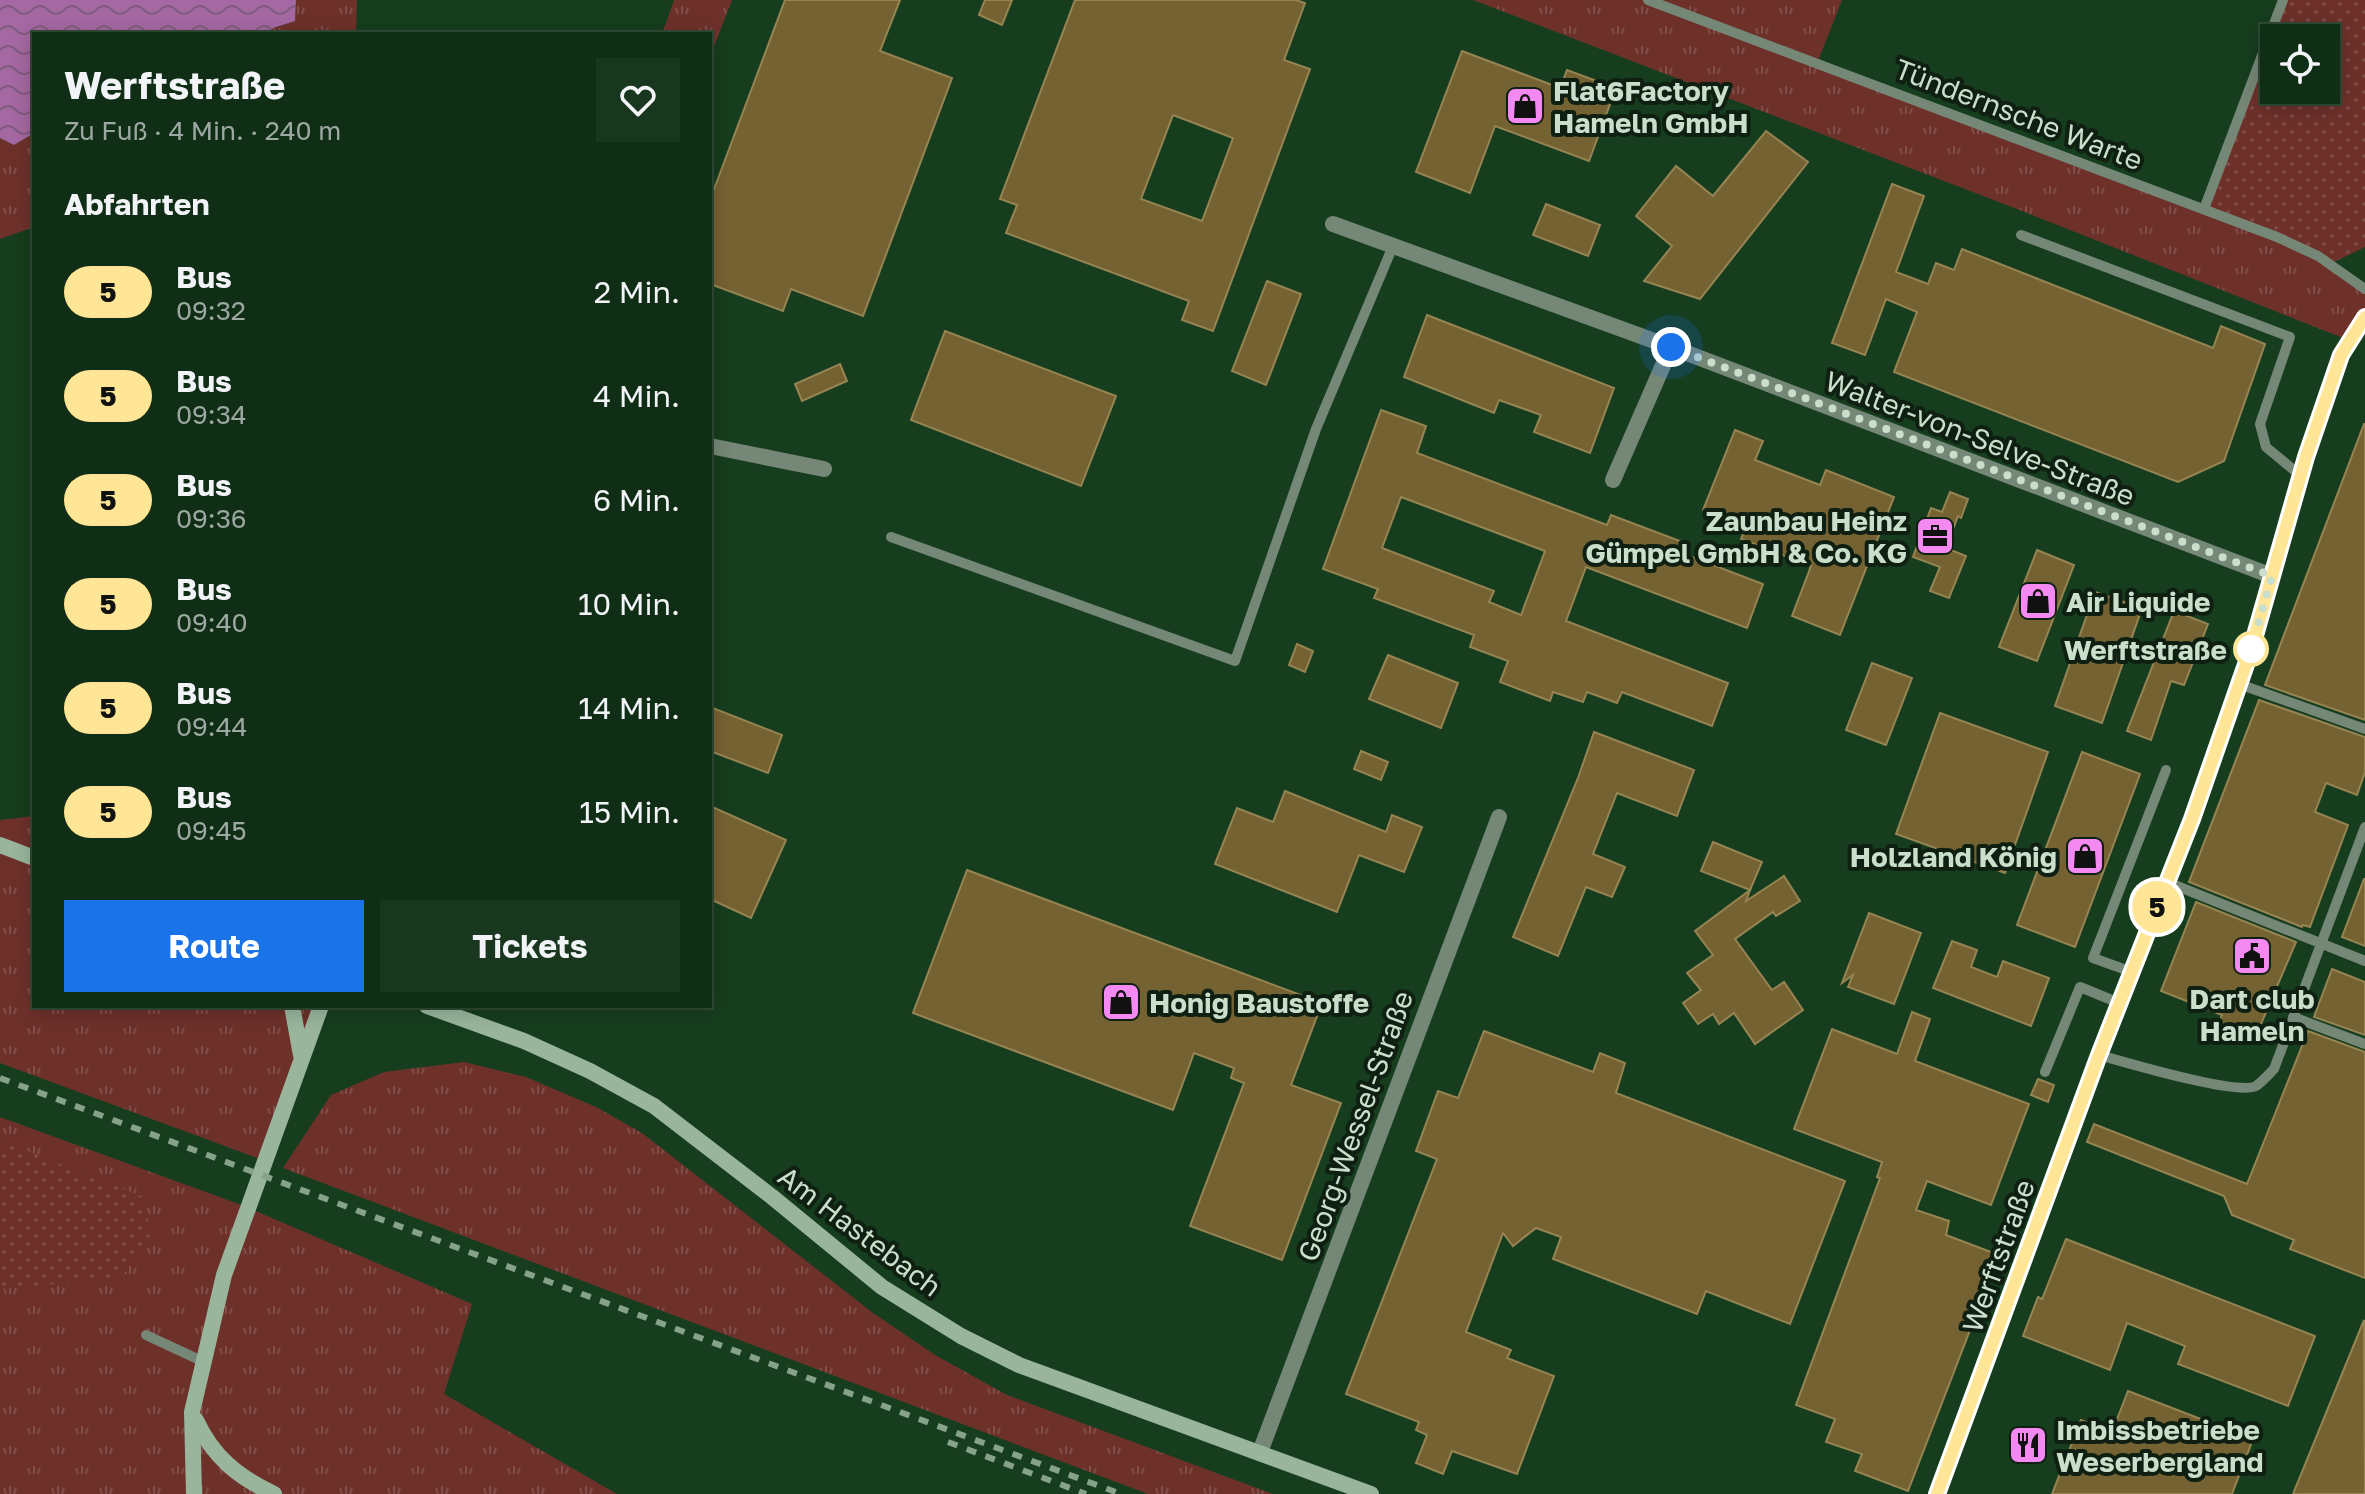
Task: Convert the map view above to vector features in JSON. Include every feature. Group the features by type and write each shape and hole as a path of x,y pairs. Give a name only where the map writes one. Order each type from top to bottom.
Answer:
{"main road":[{"name":"Werftstraße","path":"1937,1494 2239,684 2341,355 2365,317"},
{"path":"0,845 32,857"},
{"path":"292,1008 302,1056"},
{"path":"194,1494 192,1412 224,1275 320,1008"},
{"name":"Am Hastebach","path":"432,1008 537,1047 590,1071 654,1106 882,1287 989,1351 1019,1365 1371,1494"},
{"path":"192,1412 206,1441 225,1464 246,1481 274,1494"}],"street":[{"name":"Walter-von-Selve-Straße","path":"1333,224 1671,347 2272,576"},
{"path":"1613,480 1671,347"},
{"path":"712,446 824,469"},
{"name":"Georg-Wessel-Straße","path":"1260,1452 1499,817"}],"lane":[{"name":"Tündernsche Warte","path":"1648,0 2277,237 2318,256 2365,289"},
{"path":"2204,209 2283,0"},
{"path":"2021,235 2290,337 2260,424 2266,447 2301,476"},
{"path":"891,537 1235,661 1316,429 1393,246"},
{"path":"2239,684 2365,729"},
{"path":"2132,972 2093,958 2166,770"},
{"path":"2099,1055 2236,1089 2255,1087 2274,1069 2365,827"},
{"path":"2167,882 2365,961"},
{"path":"2045,1072 2080,987 2119,1003"},
{"path":"2293,1017 2365,1044"},
{"path":"146,1335 204,1362"}],"green space":[{"path":"296,0 357,0 356,32 269,32 295,21"},
{"path":"674,0 732,0 712,52 712,32 663,32"},
{"path":"1473,0 1643,0 2317,257 2365,292 2365,314 2348,340"},
{"path":"1659,0 1842,0 1818,61"},
{"path":"2283,0 2365,0 2365,247 2330,264 2204,209 2260,61 2260,104 2340,104 2340,24 2274,24"},
{"path":"32,134 32,228 0,239 0,138 14,145"},
{"path":"32,816 32,1008 317,1008 263,1160 0,1063 0,820"},
{"path":"464,1062 526,1077 596,1107 642,1133 873,1313 935,1355 1007,1395 1273,1494 1148,1494 283,1168 331,1095 384,1072"},
{"path":"0,1117 247,1207 191,1412 193,1494 0,1494"},
{"path":"0,1140 141,1196 152,1232 121,1278 0,1289"},
{"path":"249,1208 472,1304 444,1394 617,1494 196,1494 194,1412"}],"water":[{"path":"0,0 296,0 295,21 269,32 32,32 32,134 14,145 0,138"}],"building":[{"path":"785,0 900,0 880,51 952,78 863,316 791,289 783,311 712,285 712,195"},
{"path":"985,0 1012,0 1002,25 979,15"},
{"path":"1075,0 1296,0 1305,3 1284,60 1310,69 1213,331 1182,320 1189,301 1006,233 1017,205 1000,199","holes":["1173,115 1233,138 1202,221 1141,199"]},
{"path":"1462,51 1560,88 1567,70 1616,88 1589,161 1495,126 1470,193 1416,172"},
{"path":"1766,131 1808,162 1700,299 1644,281 1672,246 1636,216 1676,166 1713,196"},
{"path":"1892,184 1924,196 1896,272 1928,284 1936,263 1954,270 1962,249 2213,348 2221,326 2265,344 2224,461 2178,482 1894,372 1917,312 1886,299 1865,355 1832,343"},
{"path":"1546,204 1600,225 1588,256 1533,235"},
{"path":"1267,281 1301,294 1266,385 1232,371"},
{"path":"1427,315 1614,388 1590,453 1534,432 1541,415 1499,400 1494,413 1404,377"},
{"path":"945,331 1116,396 1081,486 911,420"},
{"path":"840,364 847,381 802,401 795,384"},
{"path":"1381,410 1426,426 1417,453 1607,525 1611,515 1688,544 1684,554 1763,584 1747,628 1586,567 1566,621 1728,683 1712,726 1622,692 1617,703 1587,692 1583,702 1553,692 1550,701 1500,682 1508,661 1470,647 1474,635 1374,598 1378,589 1323,569","holes":["1401,497 1545,551 1521,615 1489,602 1494,591 1382,548"]},
{"path":"2365,424 2365,720 2265,685"},
{"path":"1735,430 1763,441 1755,460 1820,485 1826,470 1894,497 1840,635 1792,616 1811,566 1741,539 1746,527 1703,510"},
{"path":"1950,492 1968,499 1946,548 1966,556 1949,598 1930,591 1940,567 1913,557 1931,508 1942,512"},
{"path":"2037,550 2074,565 2037,661 1999,647"},
{"path":"2095,592 2142,608 2102,723 2055,706"},
{"path":"2174,611 2208,624 2184,685 2171,681 2151,740 2127,731"},
{"path":"1297,644 1313,651 1305,672 1289,665"},
{"path":"1388,655 1458,683 1441,728 1369,699"},
{"path":"1872,663 1912,678 1886,745 1846,730"},
{"path":"2259,700 2365,737 2365,772 2357,795 2326,783 2315,812 2348,825 2310,927 2302,927 2189,882"},
{"path":"712,708 782,735 768,773 712,752"},
{"path":"1940,713 2048,752 2005,873 1896,834"},
{"path":"1594,732 1694,770 1677,816 1617,793 1593,854 1625,867 1612,897 1586,887 1558,956 1513,937"},
{"path":"1361,751 1388,762 1381,780 1354,769"},
{"path":"2082,752 2140,774 2075,947 2017,925"},
{"path":"1285,791 1386,832 1392,815 1422,827 1404,872 1359,855 1337,912 1215,864 1237,808 1273,822"},
{"path":"712,807 786,840 751,918 712,900"},
{"path":"1713,842 1762,862 1750,890 1701,871"},
{"path":"967,870 1322,1003 1291,1085 1341,1103 1282,1260 1190,1226 1244,1083 1231,1078 1234,1068 1194,1053 1173,1110 913,1013"},
{"path":"1784,876 1800,901 1776,916 1773,912 1735,939 1772,990 1784,982 1803,1010 1755,1044 1734,1013 1719,1024 1713,1014 1698,1024 1683,1003 1701,990 1687,973 1713,955 1695,931 1750,890 1746,901"},
{"path":"2365,879 2365,946 2342,937"},
{"path":"2196,902 2296,942 2255,1038 2219,1023 2222,1015 2161,991"},
{"path":"1869,913 1921,933 1894,1004 1848,987 1853,975 1842,983"},
{"path":"1952,941 1977,950 1971,967 1997,977 2003,961 2049,978 2031,1026 1933,988"},
{"path":"2332,969 2365,982 2365,1035 2314,1017"},
{"path":"1912,1012 1930,1019 1915,1061 2029,1104 1991,1205 1927,1181 1916,1210 1949,1221 1946,1235 1999,1255 1908,1491 1855,1471 1862,1454 1826,1442 1835,1419 1796,1405 1880,1178 1877,1177 1882,1162 1794,1129 1832,1029 1897,1054"},
{"path":"1484,1031 1593,1072 1600,1053 1625,1063 1616,1093 1845,1181 1790,1324 1706,1291 1697,1314 1553,1259 1561,1237 1536,1228 1513,1246 1503,1233 1466,1332 1511,1350 1507,1358 1554,1376 1517,1474 1452,1451 1443,1474 1416,1463 1427,1435 1416,1430 1419,1422 1346,1394 1437,1159 1416,1151 1438,1091 1458,1098"},
{"path":"2308,1031 2365,1052 2365,1278 2290,1249 2294,1240 2232,1215 2224,1196 2087,1142 2094,1124 2247,1184"},
{"path":"2038,1079 2054,1085 2048,1102 2031,1095"},
{"path":"2066,1239 2315,1336 2288,1406 2178,1364 2185,1346 2127,1323 2110,1370 2023,1336"},
{"path":"2364,1320 2365,1494 2293,1494"},
{"path":"2128,1391 2253,1439 2232,1494 2052,1494 2081,1420 2112,1432"}],"railway":[{"path":"0,1078 1121,1494"},
{"path":"948,1442 1086,1494"}],"bus line":[{"name":"5","path":"1937,1494 2099,1055 2192,819 2250,653 2306,457 2341,355 2365,317"}],"place":[{"name":"Flat6Factory Hameln GmbH","path":"1525,106"},
{"name":"Zaunbau Heinz Gümpel GmbH & Co. KG","path":"1935,536"},
{"name":"Air Liquide","path":"2038,601"},
{"name":"Werftstraße","path":"2251,649"},
{"name":"Holzland König","path":"2085,856"},
{"name":"Dart club Hameln","path":"2252,956"},
{"name":"Honig Baustoffe","path":"1121,1002"},
{"name":"Imbissbetriebe Weserbergland","path":"2028,1445"}],"route":[{"path":"1671,347 2272,576 2250,653 2251,649"}]}
